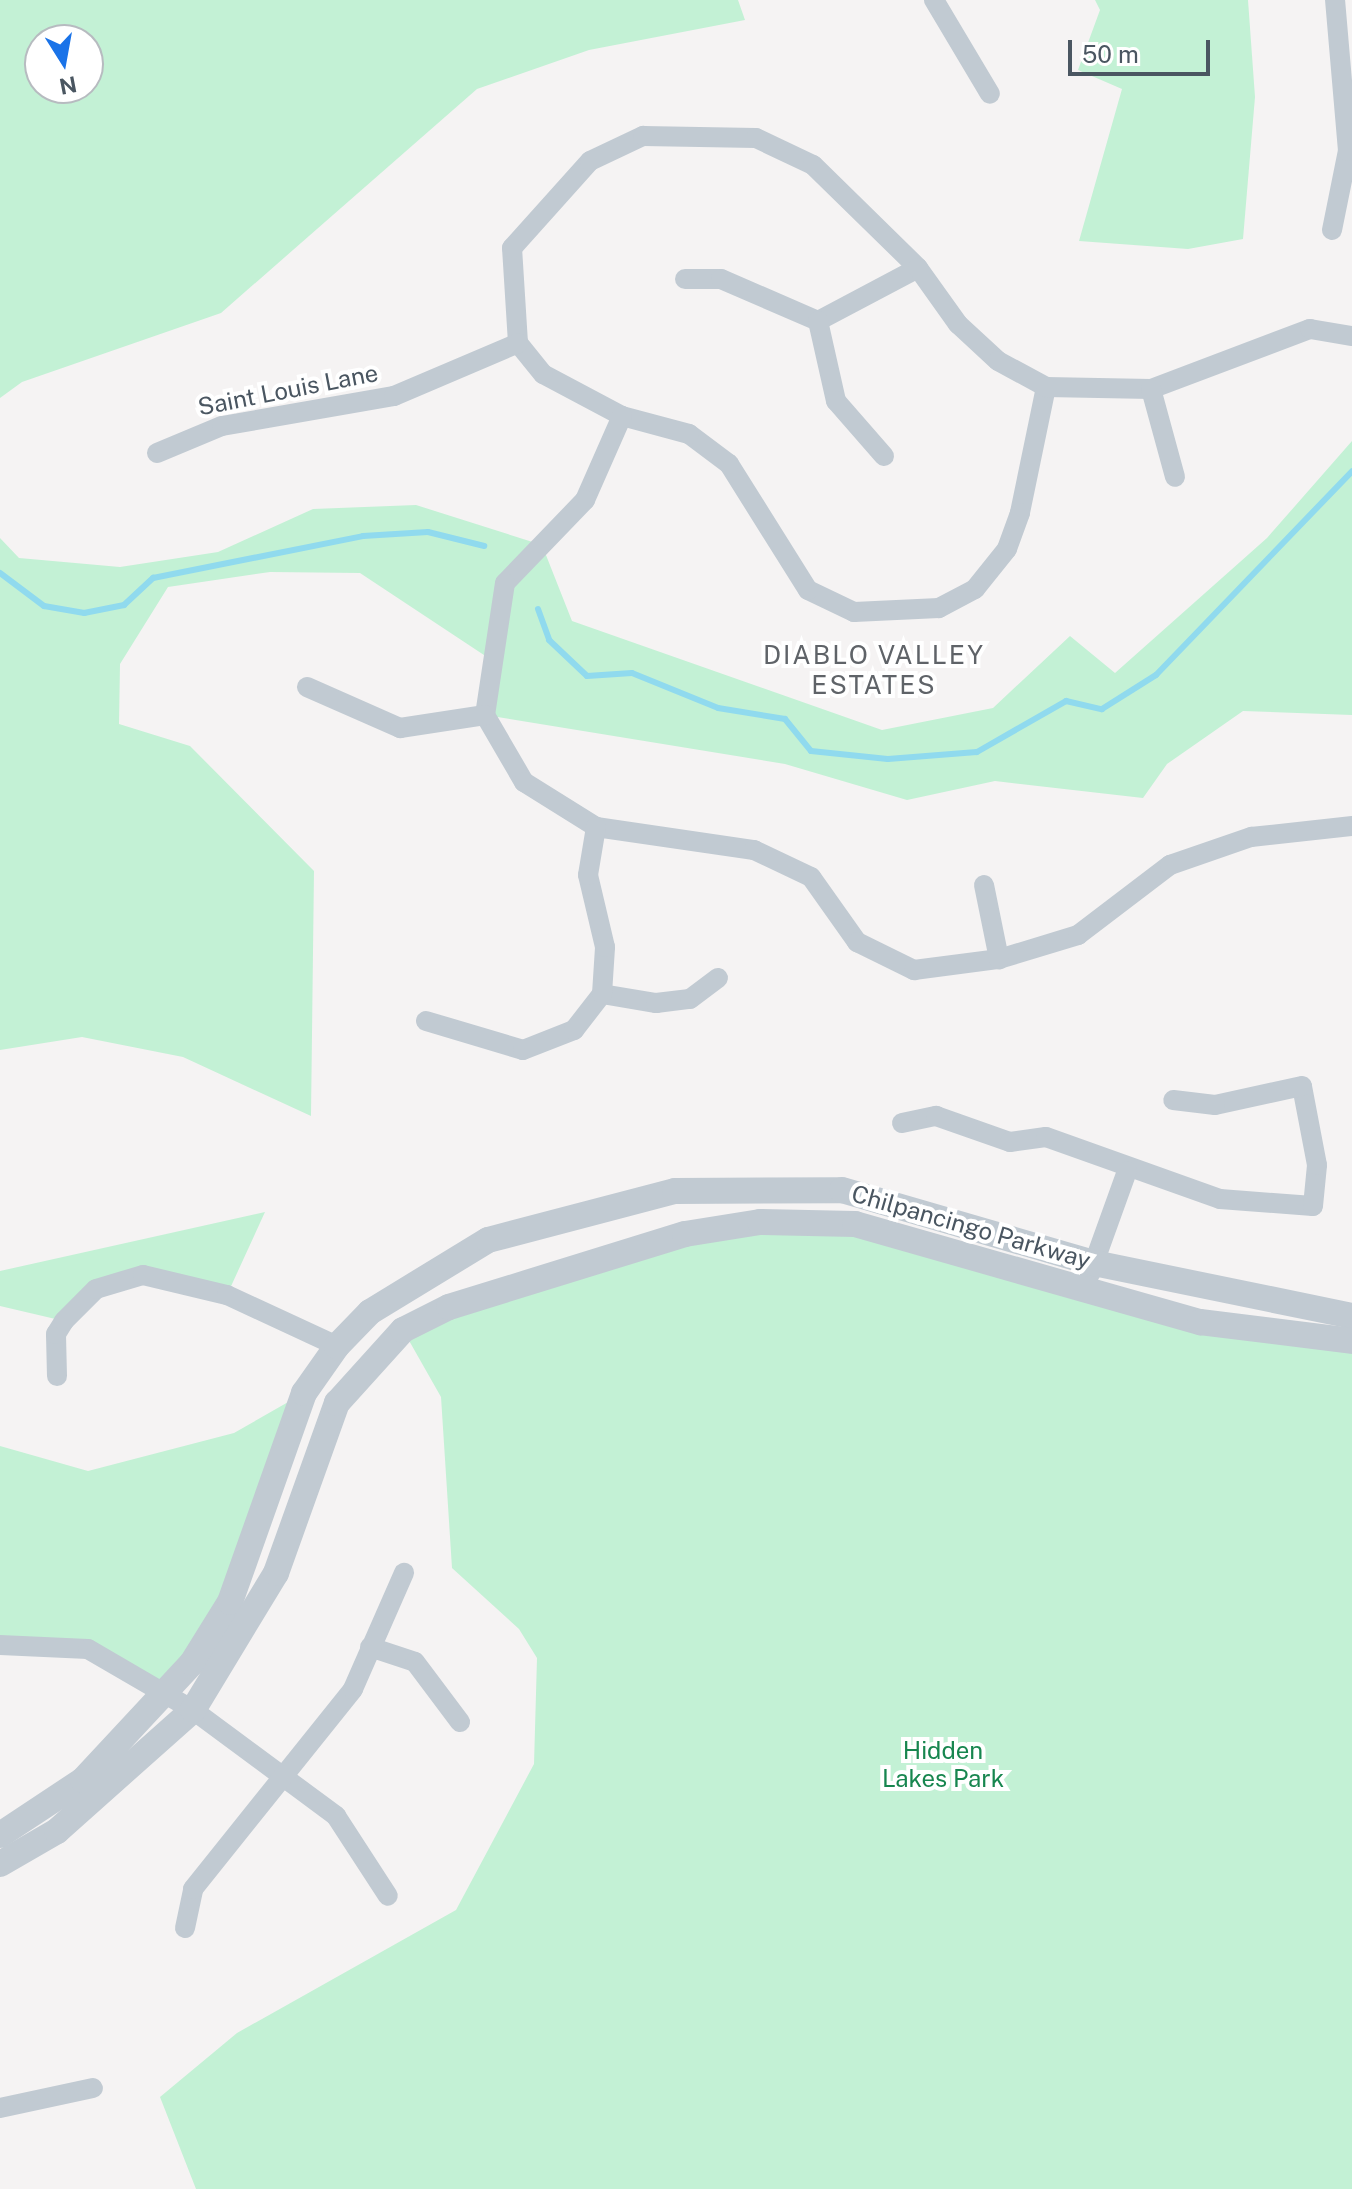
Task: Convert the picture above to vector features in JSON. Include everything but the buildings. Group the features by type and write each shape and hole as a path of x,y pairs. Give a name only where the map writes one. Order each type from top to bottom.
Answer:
{"street":[{"path":"934,0 990,94"},
{"path":"1332,230 1348,151 1338,1"},
{"path":"1046,387 1007,549 975,589 939,608 894,616 854,612 808,590 729,464 689,434 622,416 563,389 518,343 512,248 590,161 643,136 756,138 813,165 918,268 958,324 998,361 1046,387 1151,389 1310,329 1352,336"},
{"path":"818,321 918,268"},
{"path":"685,279 721,279 818,321"},
{"path":"818,321 836,401 884,456"},
{"name":"Saint Louis Lane","path":"157,453 222,426 394,396 518,343"},
{"path":"1151,389 1175,477"},
{"path":"622,416 585,500 505,583 485,715 524,782 596,827 754,850 811,877 857,942 914,970 999,959 1078,935 1170,865 1251,837 1352,826"},
{"path":"307,687 400,728 485,715"},
{"path":"426,1021 523,1050 574,1030 602,994 605,947 588,875 596,827"},
{"path":"984,885 999,959"},
{"path":"602,994 656,1003 690,999 718,978"},
{"path":"902,1123 936,1116 1010,1142 1046,1137 1127,1171 1220,1199 1313,1206 1317,1165 1302,1086 1215,1105 1173,1100"},
{"path":"1084,1289 1127,1171"},
{"name":"Chilpancingo Parkway","path":"0,1835 83,1780 167,1695 230,1602 277,1457 304,1393 337,1346 392,1297 488,1240 675,1191 842,1190 1094,1263 1346,1315"},
{"name":"Chilpancingo Parkway","path":"0,1864 57,1831 193,1710 276,1573 337,1403 403,1330 449,1307 685,1234 760,1222 855,1224 1200,1322 1352,1341"},
{"path":"57,1376 56,1334 64,1321 96,1289 143,1275 227,1295 337,1346"},
{"path":"185,1928 193,1889 285,1778 353,1689 404,1573"},
{"path":"0,1645 88,1649 193,1710 336,1816 388,1896"},
{"path":"370,1647 415,1662 460,1722"},
{"path":"0,2108 93,2088"}],"green space":[{"path":"0,0 738,0 745,20 589,50 477,89 221,313 22,382 0,398"},
{"path":"1095,0 1248,0 1255,97 1243,239 1188,249 1079,241 1122,89 1078,70 1100,10"},
{"path":"1352,441 1352,715 1243,711 1167,764 1143,798 995,781 907,800 785,764 485,715 493,661 360,573 270,572 168,587 120,664 119,724 190,746 314,871 311,1116 183,1057 82,1037 0,1050 0,538 19,558 120,567 218,552 313,509 416,505 542,545 572,621 882,730 993,708 1070,636 1115,673 1267,538"},
{"path":"265,1212 227,1295 126,1278 64,1321 0,1306 0,1271"},
{"name":"Hidden Lakes Park","path":"855,1224 1072,1286 1352,1341 1352,2189 196,2189 160,2097 237,2033 456,1910 534,1764 537,1658 519,1629 452,1568 441,1397 403,1330 685,1234"},
{"path":"304,1393 230,1602 167,1695 88,1649 0,1645 0,1446 88,1471 234,1433"}],"waterway":[{"path":"538,609 549,640 587,676 632,673 718,708 785,719 811,751 888,759 977,752 1066,701 1102,709 1156,675 1352,471"},
{"path":"0,573 44,606 84,613 124,605 153,578 363,536 428,532 484,546"}],"district":[{"name":"DIABLO VALLEY ESTATES","path":"874,670"}]}
